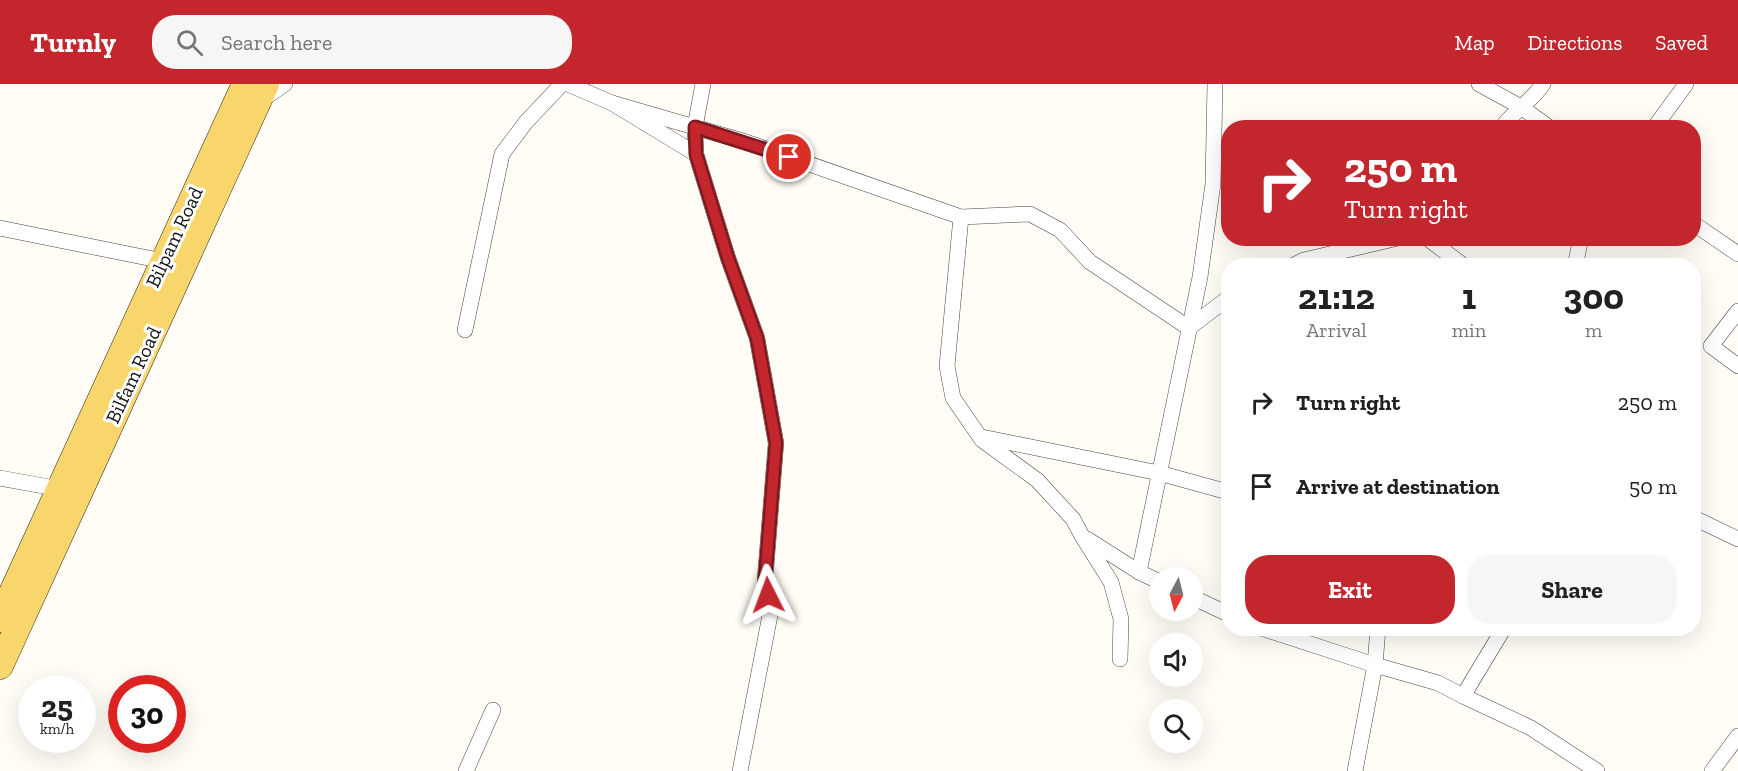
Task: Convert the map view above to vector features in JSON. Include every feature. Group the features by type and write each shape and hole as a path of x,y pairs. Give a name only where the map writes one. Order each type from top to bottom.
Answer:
{"main road":[{"name":"Bilpam Road","path":"0,619 163,261 248,90"},
{"name":"Bilfam Road","path":"0,666 248,90"}],"street":[{"path":"248,90 285,84"},
{"path":"465,330 502,154 526,122 562,84"},
{"path":"568,84 612,103 746,142 961,217 1030,214 1060,230 1090,262 1189,328"},
{"path":"703,84 695,127 696,154 728,258 757,338 776,443 765,580 771,610 740,771"},
{"path":"1139,572 1200,277 1213,184 1215,84"},
{"path":"1479,84 1521,107 1539,120"},
{"path":"1506,120 1512,112 1534,97 1544,84"},
{"path":"1660,120 1686,84"},
{"path":"612,103 696,154"},
{"path":"961,217 947,366 953,398 980,436 1037,480 1073,519 1111,582 1121,619 1120,659"},
{"path":"0,228 163,261"},
{"path":"1701,229 1738,254"},
{"path":"1313,258 1364,246"},
{"path":"1438,246 1454,258"},
{"path":"1189,328 1221,303"},
{"path":"1738,311 1711,346 1738,366"},
{"path":"980,436 1159,472 1221,490"},
{"path":"0,478 60,489"},
{"path":"1701,521 1738,539"},
{"path":"1082,536 1149,577"},
{"path":"1203,602 1221,611"},
{"path":"1286,636 1438,683 1531,728 1597,771"},
{"path":"1355,771 1375,665 1377,636"},
{"path":"1463,696 1499,636"},
{"path":"466,771 494,710"},
{"path":"1712,771 1738,736"}],"route":[{"path":"768,595 765,580 776,443 757,338 728,258 696,154 695,127 789,157"}]}
